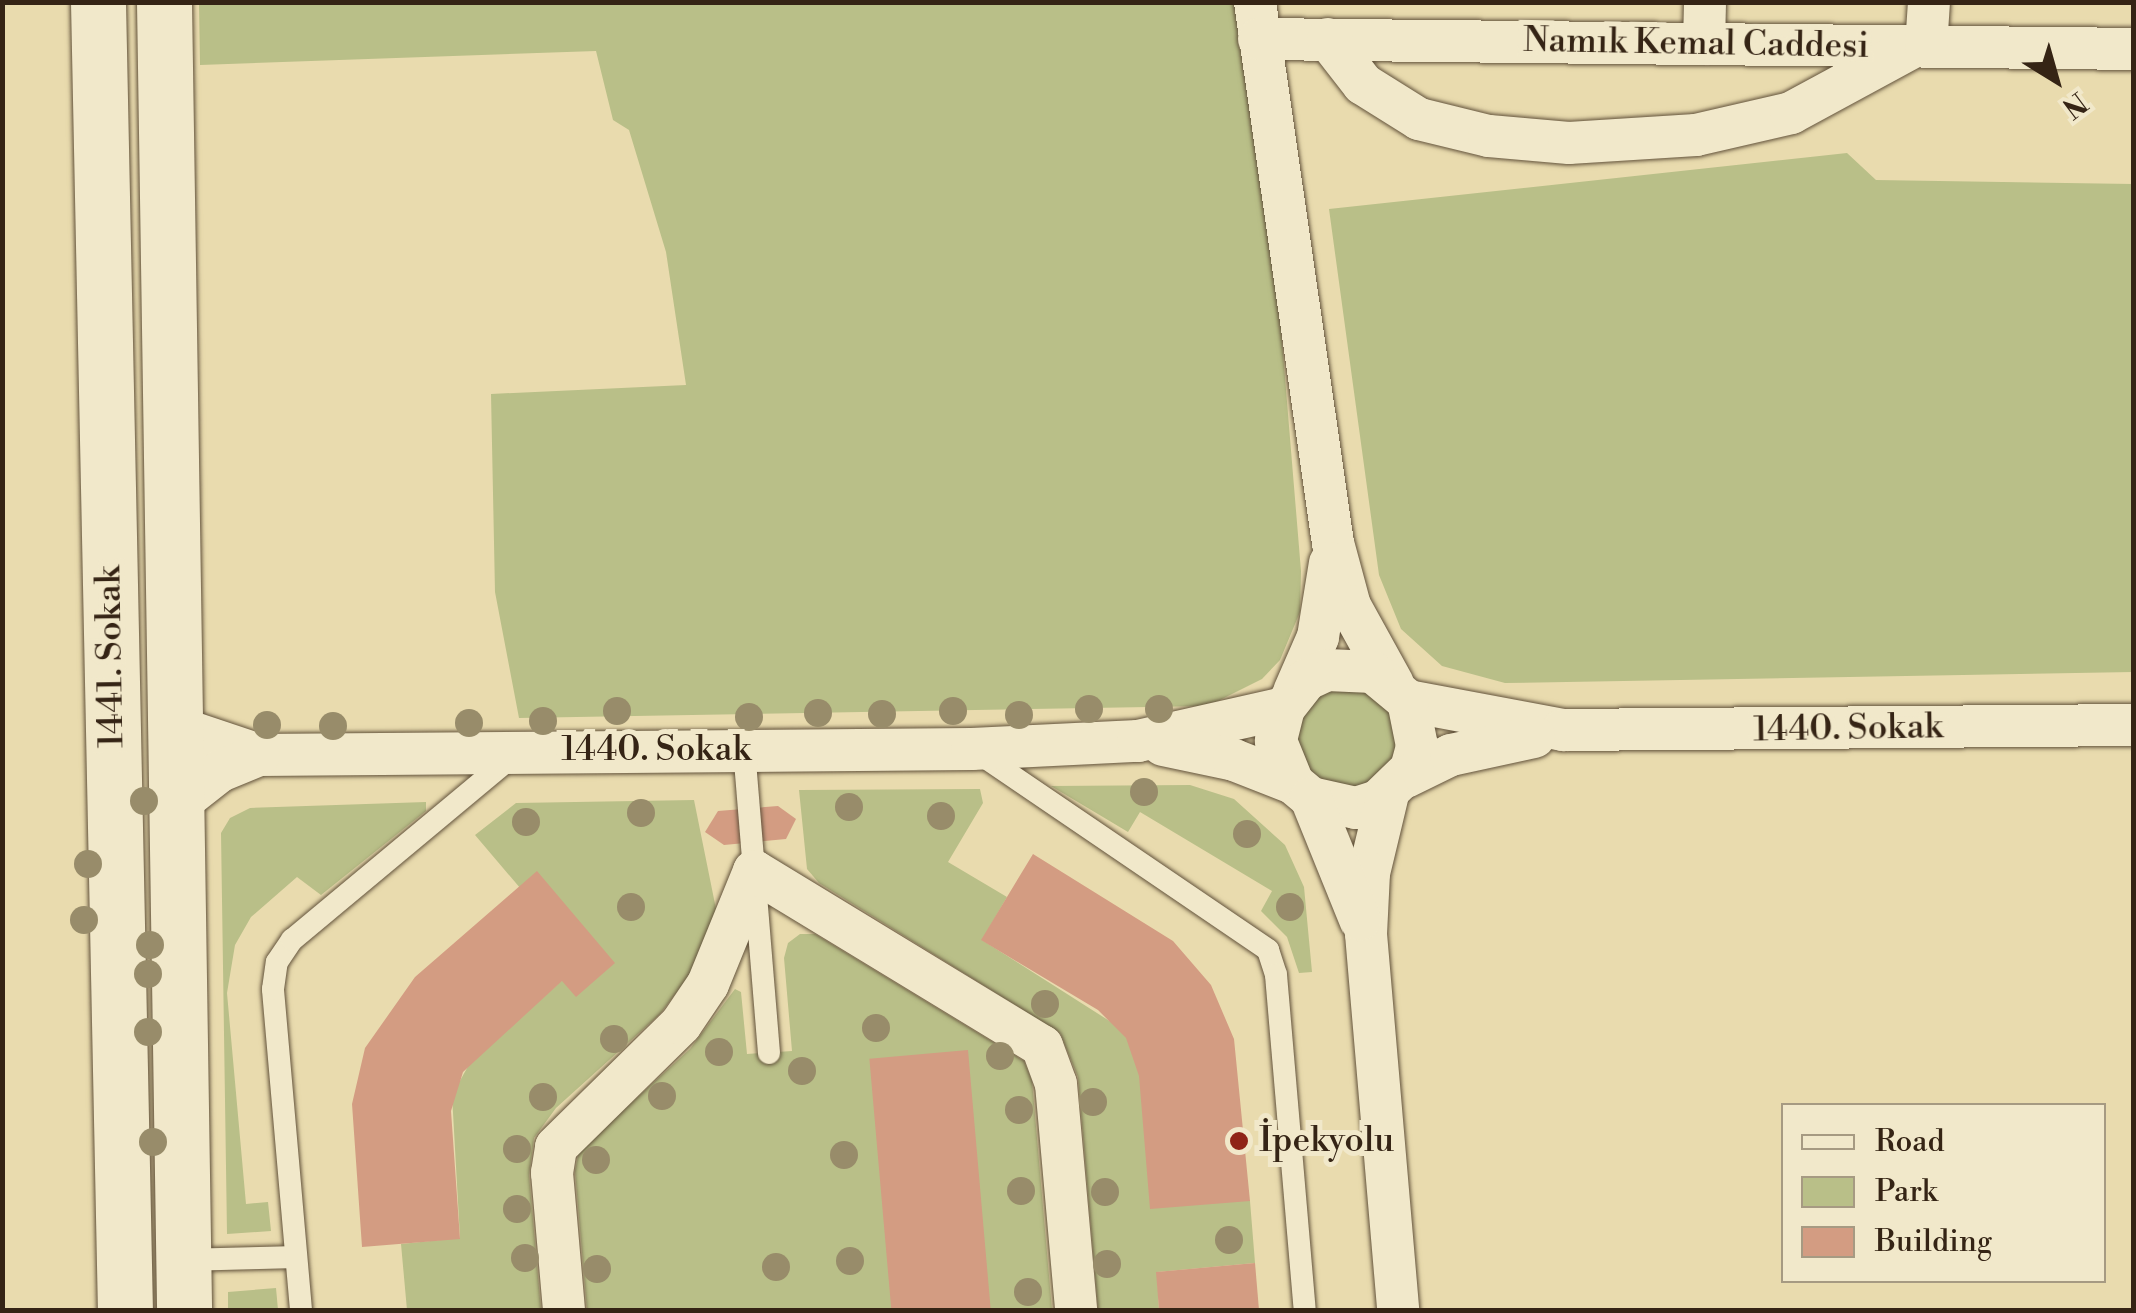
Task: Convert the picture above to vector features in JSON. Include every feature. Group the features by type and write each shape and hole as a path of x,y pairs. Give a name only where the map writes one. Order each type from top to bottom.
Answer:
{"street":[{"name":"1441. Sokak","path":"98,2 125,1310"},
{"name":"1441. Sokak","path":"164,2 184,1285"},
{"path":"1328,39 1363,84 1419,119 1490,136 1569,143 1696,135 1791,113 1920,47 1929,2"},
{"name":"Namık Kemal Caddesi","path":"1332,543 1257,20 1328,39 1405,21 1704,23 1920,47 2134,49"},
{"path":"1332,543 1350,606 1401,692 1417,746 1397,785 1372,855 1366,934 1398,1310"},
{"path":"1332,543 1318,636 1289,700 1276,741 1366,934"},
{"path":"1138,741 1289,700 1327,670 1351,667 1401,692 1563,730"},
{"name":"1440. Sokak","path":"1563,730 2134,725"},
{"path":"1138,741 1234,760 1302,791 1356,808 1451,755 1563,730"},
{"name":"1440. Sokak","path":"178,764 259,755 972,748 1138,741"},
{"path":"113,760 220,771 259,755"},
{"path":"564,1310 552,1174 556,1147 681,1024 708,984 754,871 1042,1046 1056,1084 1076,1310"}],"lane":[{"path":"972,748 1249,930 1268,950 1276,975 1305,1310"},
{"path":"744,749 769,1053"},
{"path":"300,1310 273,989 277,962 292,940 518,751"},
{"path":"184,1285 296,1257"}],"green space":[{"path":"199,3 1254,3 1301,571 1300,612 1280,660 1262,679 1208,706 519,718 495,592 491,394 686,385 666,252 629,130 613,120 596,51 200,65"},
{"path":"1847,153 1876,180 2133,184 2133,672 1505,683 1442,666 1401,629 1379,575 1329,209"},
{"path":"1346,686 1365,690 1382,701 1393,718 1397,737 1393,756 1382,773 1365,784 1346,788 1327,784 1310,773 1299,756 1295,737 1299,718 1310,701 1327,690"},
{"path":"1190,785 1234,799 1285,845 1304,887 1312,972 1299,973 1287,937 1261,911 1272,891 1140,812 1128,832 1051,786"},
{"path":"980,789 983,803 948,862 1007,897 982,940 1119,1027 1250,1201 1255,1263 1157,1272 1159,1310 1098,1310 1078,1077 1060,1033 819,883 807,869 799,790"},
{"path":"694,800 716,909 705,955 660,1014 556,1108 534,1138 529,1175 541,1310 407,1310 401,1244 460,1238 452,1095 471,1061 583,962 475,835 516,803"},
{"path":"426,802 426,811 321,895 297,877 251,917 235,945 227,993 246,1204 268,1202 271,1231 227,1234 221,833 230,818 250,808"},
{"path":"800,934 815,934 1024,1061 1032,1081 1052,1310 587,1310 575,1171 579,1151 690,1049 735,989 741,992 747,1054 792,1051 784,958 788,943"},
{"path":"276,1288 278,1310 228,1310 228,1292"}],"building":[{"path":"778,806 796,819 786,839 724,845 705,832 718,811"},
{"path":"1033,854 1173,941 1211,985 1234,1039 1250,1201 1150,1209 1139,1076 1126,1038 1098,1010 981,940"},
{"path":"537,871 615,963 576,997 562,981 463,1072 451,1111 460,1239 362,1247 352,1104 365,1048 415,977"},
{"path":"968,1050 991,1310 891,1310 869,1059"},
{"path":"1255,1263 1259,1310 1159,1310 1156,1272"}],"place":[{"name":"İpekyolu","path":"1239,1141"}]}
